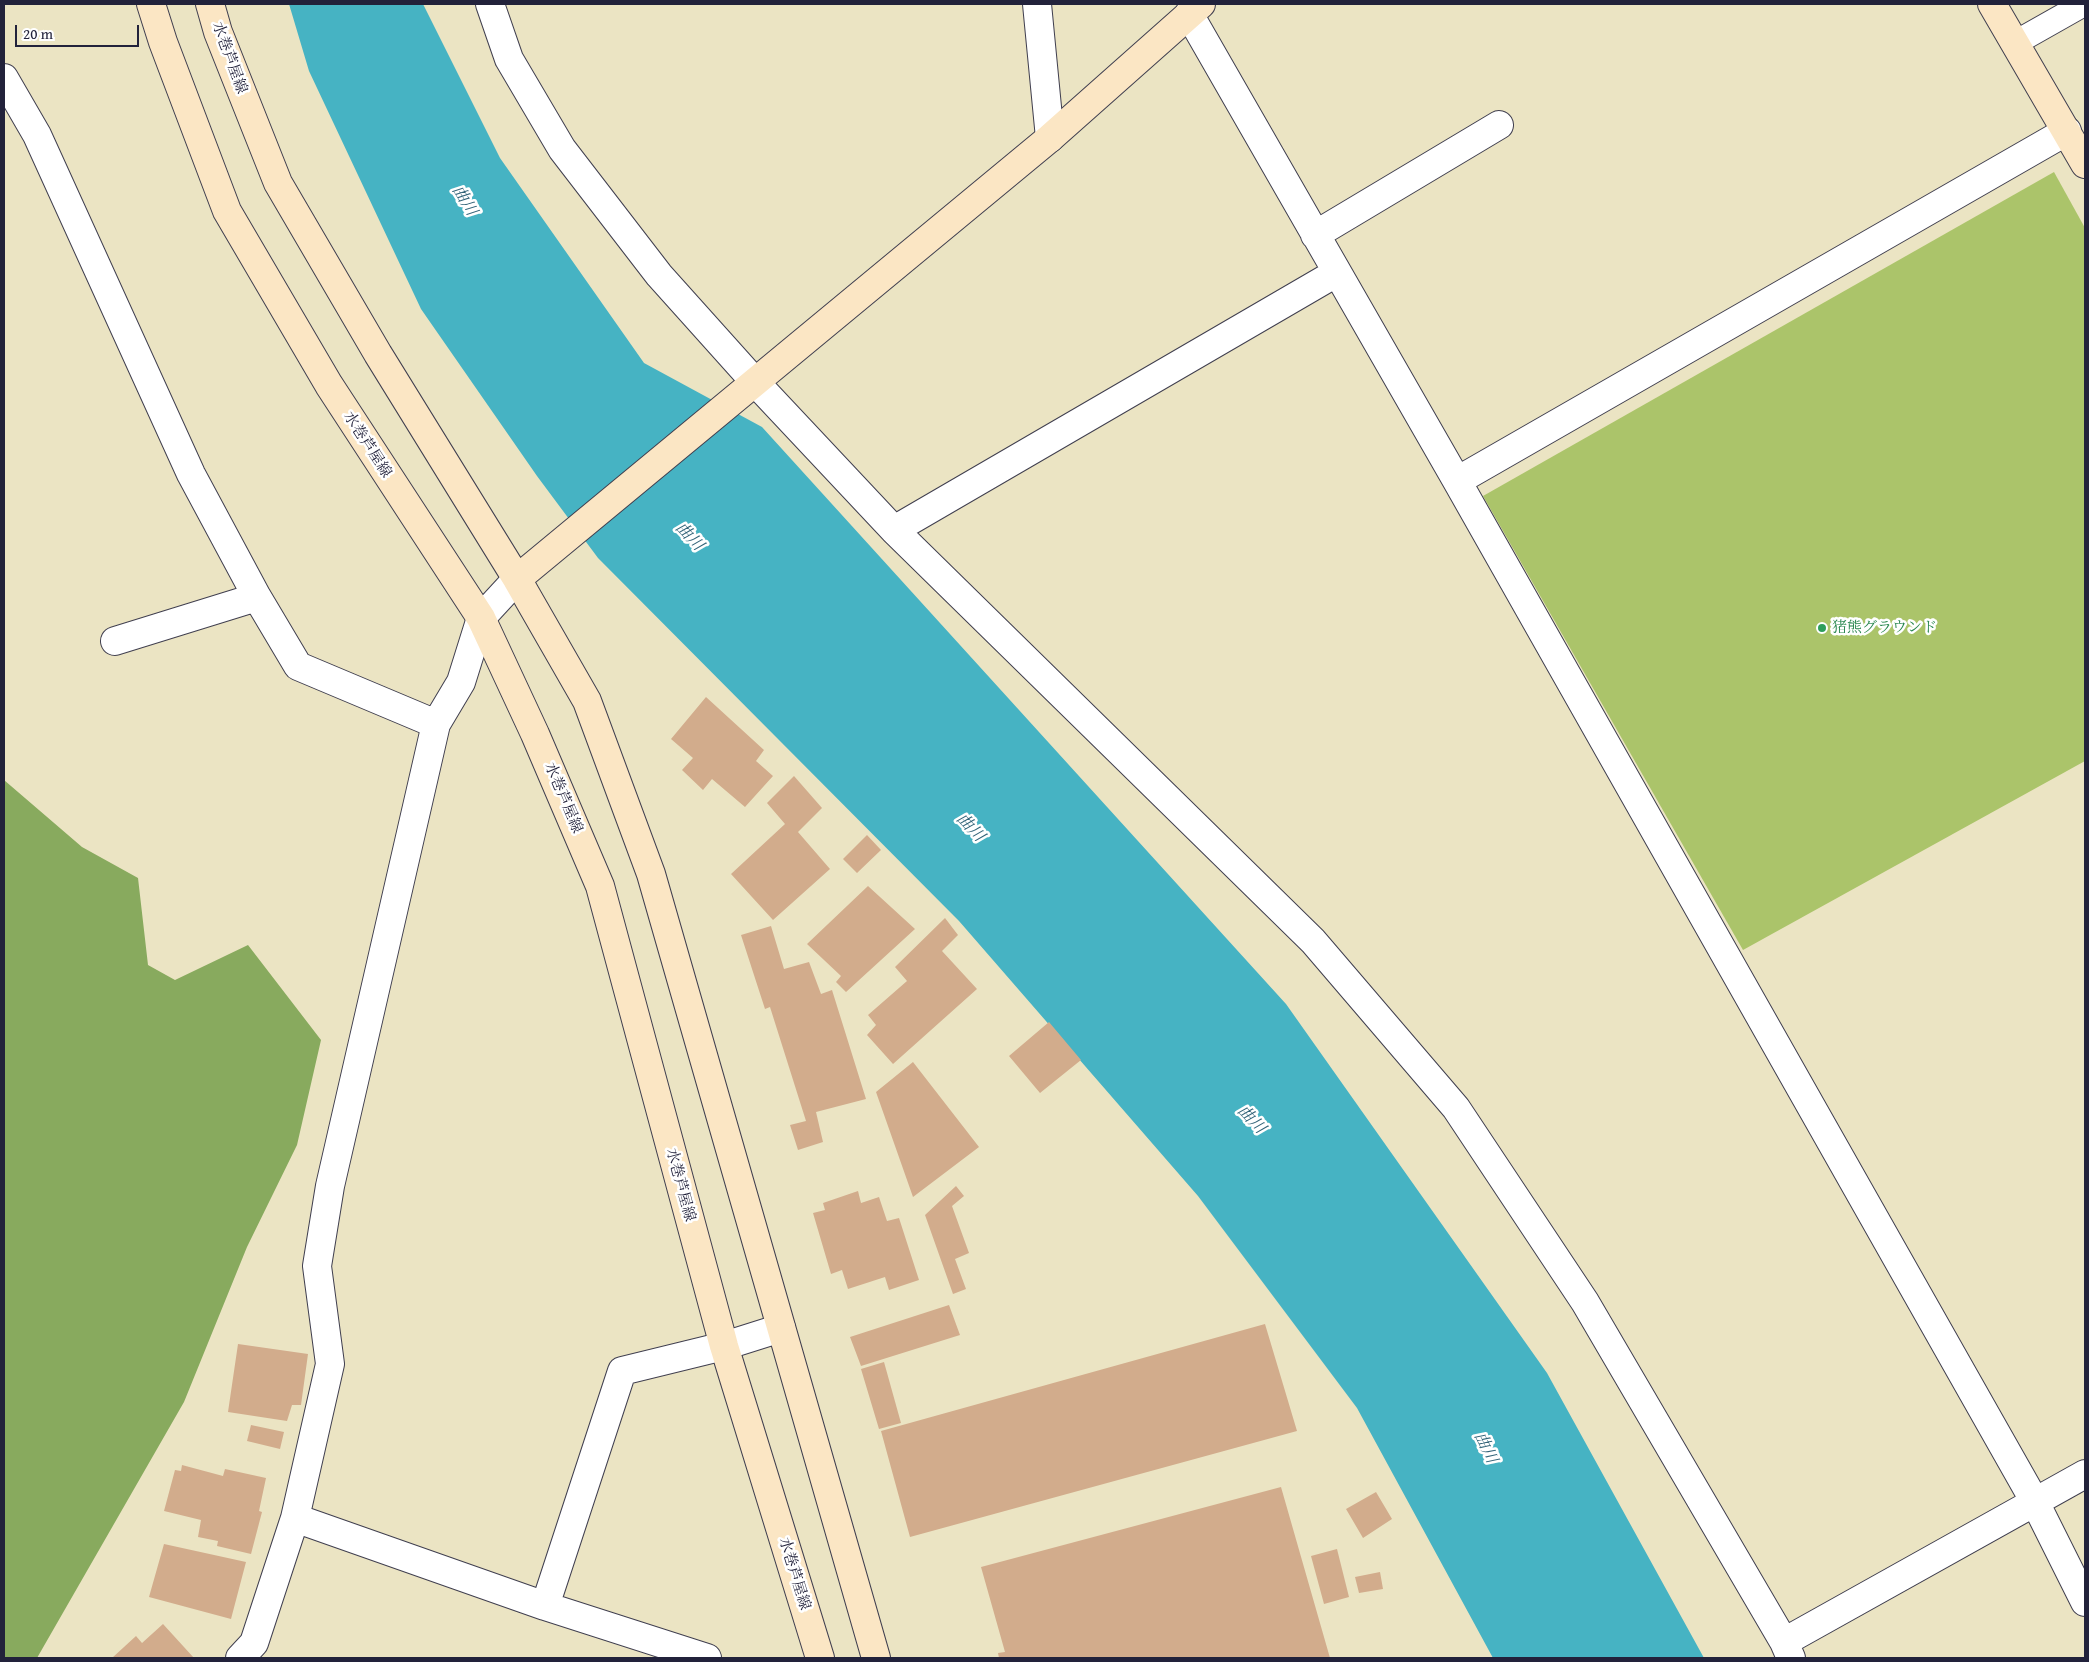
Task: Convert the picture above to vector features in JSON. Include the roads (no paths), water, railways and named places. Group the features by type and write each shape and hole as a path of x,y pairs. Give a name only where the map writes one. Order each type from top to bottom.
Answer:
{"main road":[{"name":"水巻芦屋線","path":"151,4 163,42 227,211 328,385 481,618 535,734 600,886 724,1346 820,1658"},
{"name":"水巻芦屋線","path":"210,4 218,32 278,183 378,354 516,579 587,701 651,874 876,1658"},
{"path":"1992,4 2085,164"},
{"path":"516,579 1050,138 1195,9"}],"street":[{"path":"490,4 509,58 562,148 747,388 1313,941 1456,1108 1585,1302 1788,1650 2085,1474"},
{"path":"1036,4 1050,138"},
{"path":"1195,9 1336,273 1457,481 2035,1502 2085,1602"},
{"path":"4,78 38,135 191,474 257,598 298,666 436,724"},
{"path":"1315,235 1498,125"},
{"path":"1457,481 2067,131"},
{"path":"894,530 1336,273"},
{"path":"240,1658 254,1643 296,1518 330,1364 317,1266 330,1186 436,724 461,682 481,618 516,579"},
{"path":"115,641 257,598"},
{"path":"545,1606 622,1371 724,1346 781,1328"},
{"path":"296,1518 545,1606 707,1658"}],"lane":[{"path":"2015,43 2084,4"}],"water":[{"name":"曲川","path":"289,4 423,4 500,158 644,363 762,427 1286,1004 1547,1373 1704,1658 1493,1658 1357,1408 1198,1196 959,921 598,558 537,476 421,309 309,71"}],"place":[{"name":"猪熊グラウンド","path":"1822,628"}]}
